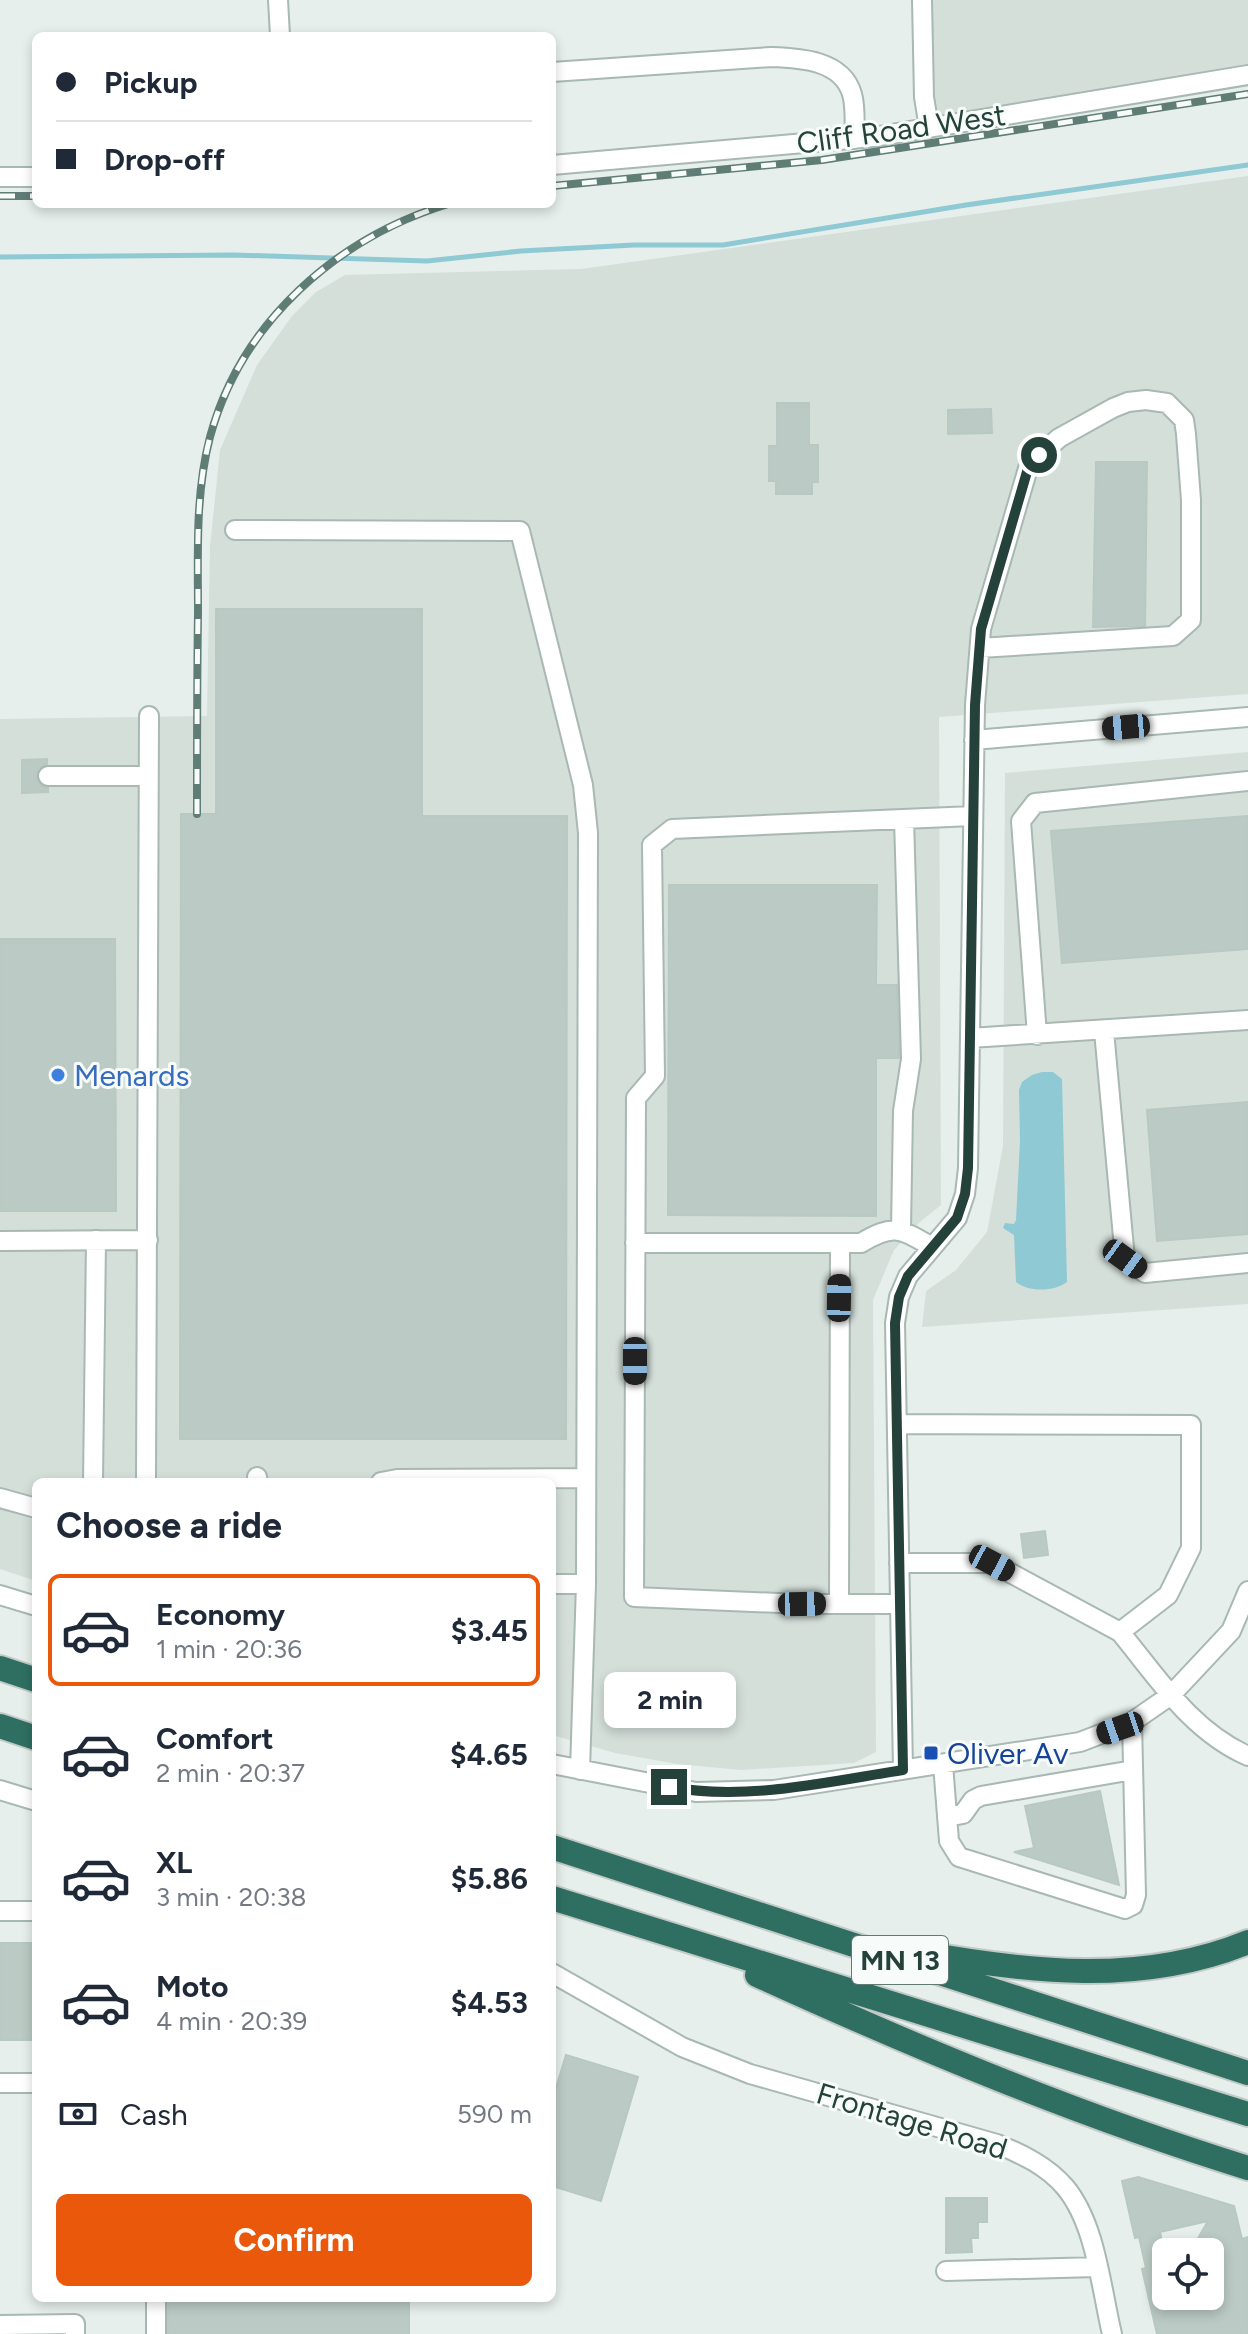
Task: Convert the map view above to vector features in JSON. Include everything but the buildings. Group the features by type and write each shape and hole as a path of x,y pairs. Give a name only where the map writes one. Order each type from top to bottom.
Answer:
{"highway":[{"path":"0,1668 32,1679"},
{"path":"0,1726 32,1737"},
{"name":"MN 13","path":"556,1848 1248,2073"},
{"name":"MN 13","path":"556,1899 1248,2114"},
{"path":"757,1914 985,1965 1063,1972 1127,1971 1179,1965 1248,1942"},
{"path":"664,1933 849,2017 971,2068 1167,2143 1248,2168"}],"street":[{"path":"278,0 280,32"},
{"path":"922,0 924,97 929,128"},
{"path":"556,72 771,57 798,58 822,64 843,77 853,94 855,139"},
{"name":"Cliff Road West","path":"556,165 855,139 1248,75"},
{"path":"0,177 32,177"},
{"path":"903,1770 895,1323 899,1297 908,1276 957,1218 965,1194 968,1168 974,740 981,629 1029,465 1059,438 1113,408 1137,401 1167,403 1184,420 1186,434 1191,500 1191,620 1173,636 980,648"},
{"path":"235,530 520,531 583,785 588,833 586,1584 580,1770"},
{"path":"146,1478 149,716"},
{"path":"974,740 1248,717"},
{"path":"48,776 148,776"},
{"path":"1037,1035 1021,821 1035,803 1248,781"},
{"path":"900,1604 634,1597 636,1098 655,1076 652,845 672,829 973,816"},
{"path":"901,1229 903,1111 911,1059 904,819"},
{"path":"970,1038 1248,1020"},
{"path":"1104,1031 1125,1259 1145,1273 1248,1263"},
{"path":"635,1243 861,1243 882,1230 901,1229 932,1247"},
{"path":"93,1478 96,1240"},
{"path":"0,1241 148,1240"},
{"path":"839,1604 840,1243"},
{"path":"897,1424 1191,1425 1191,1548 1168,1595 1120,1632"},
{"path":"556,1478 586,1478"},
{"path":"0,1498 32,1507"},
{"path":"899,1563 992,1563 1120,1632 1194,1722 1248,1756"},
{"path":"556,1584 586,1584"},
{"path":"556,1765 696,1792 774,1790 1080,1742 1132,1722 1171,1695 1231,1631 1248,1591"},
{"path":"0,1595 32,1605"},
{"path":"943,1764 949,1841 959,1857 1125,1909 1133,1905 1136,1895 1132,1722"},
{"path":"947,1817 963,1814 973,1800 981,1796 1133,1770"},
{"path":"0,1790 32,1800"},
{"path":"0,1911 32,1911"},
{"name":"Frontage Road","path":"556,1975 682,2047 750,2074 997,2144 1025,2156 1065,2186 1077,2205 1089,2231 1112,2334"},
{"path":"0,2083 32,2083"},
{"path":"946,2271 1096,2267"},
{"path":"156,2302 156,2334"},
{"path":"0,2325 75,2324 75,2334"}],"shaded area":[{"path":"922,0 1248,0 1248,69 929,128"},
{"path":"1248,176 1248,694 939,717 941,1205 894,1250 873,1300 876,1752 854,1763 741,1770 677,1764 615,1753 556,1736 556,1478 32,1478 32,1580 0,1569 0,719 207,716 210,547 220,450 257,365 292,316 316,292 345,275 581,269"},
{"path":"1248,752 1248,1304 922,1327 926,1291 956,1270 987,1232 1003,1146 1005,773"}],"water":[{"path":"1042,1072 1053,1072 1062,1079 1067,1282 1041,1290 1016,1282 1014,1235 1003,1228 1005,1223 1014,1224 1016,1220 1019,1090 1022,1082"}],"waterway":[{"path":"0,257 234,255 427,261 521,251 634,245 723,245 966,205 1248,165"}],"railway":[{"path":"556,186 822,160 1248,94"},
{"path":"0,196 32,196"},
{"path":"197,814 200,502 210,437 225,395 245,357 270,322 299,290 332,262 368,239 437,208"}],"place":[{"name":"Menards","path":"58,1075"},
{"name":"Oliver Av","path":"931,1753"}],"route":[{"path":"669,1787 696,1792 774,1790 903,1770 895,1323 899,1297 908,1276 957,1218 965,1194 968,1168 975,705 981,629 1029,465 1039,455"}]}
